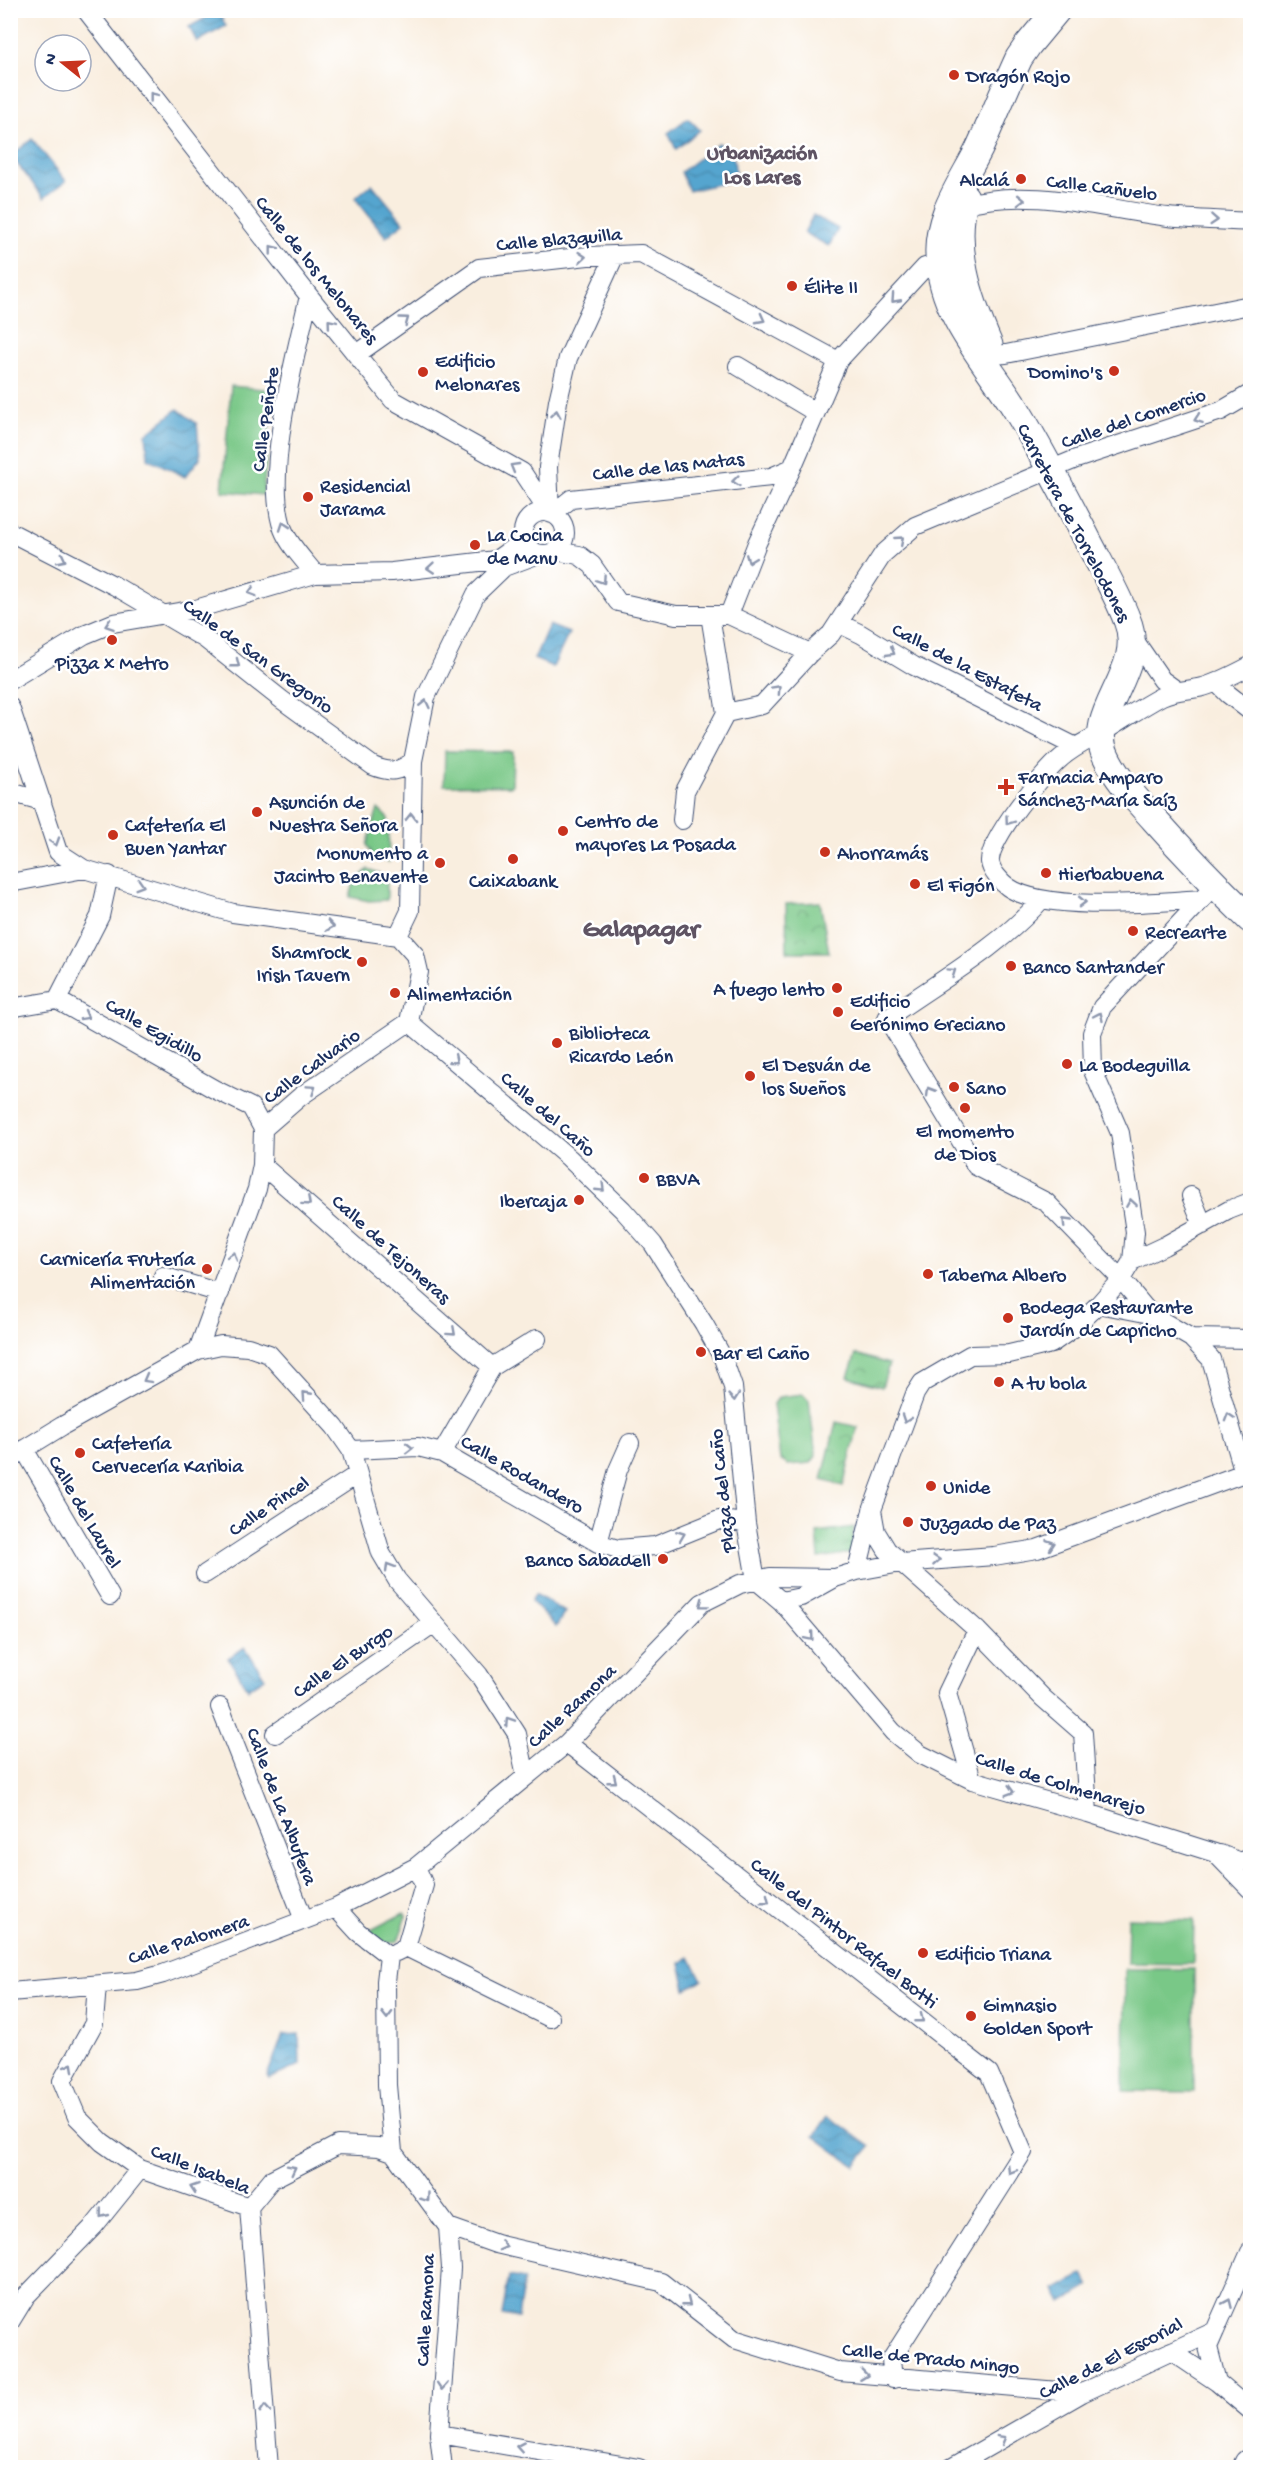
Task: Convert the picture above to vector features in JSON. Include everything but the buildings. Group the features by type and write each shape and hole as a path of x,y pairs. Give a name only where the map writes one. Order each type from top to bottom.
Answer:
{"main road":[{"name":"Carretera de Torrelodones","path":"1057,10 1019,58 958,201 941,235 940,264 948,295 964,332 1014,407 1051,470 1127,619 1133,638 1126,670 1110,705 1102,733"},
{"name":"Carretera de Torrelodones","path":"958,201 960,250 964,275 980,326 1014,407"},
{"path":"1102,733 1101,746 1106,757 1208,892 1251,920"}],"street":[{"name":"Calle de los Melonares","path":"86,10 393,400 522,472 550,514"},
{"name":"Calle Cañuelo","path":"958,201 1067,200 1168,217 1251,222"},
{"name":"Calle Blazquilla","path":"357,354 479,268 641,254 838,361"},
{"path":"550,514 548,467 558,401 566,369 578,333 615,255"},
{"name":"Carretera de Torrelodones","path":"940,264 952,271 969,317 980,326"},
{"path":"729,615 757,543 838,361 925,267 940,264"},
{"name":"Calle Peñote","path":"309,296 278,451 276,494 284,530 315,574"},
{"path":"993,355 1251,305"},
{"path":"738,366 815,412"},
{"name":"Calle del Comercio","path":"726,713 762,705 840,624 883,554 915,526 1051,470 1221,411 1251,394"},
{"name":"Calle de las Matas","path":"550,514 571,499 771,477 792,468"},
{"path":"398,936 410,911 413,761 426,697 476,594 504,567 547,552 560,546 564,534 561,522 550,514 541,513 528,520 523,533 524,540 533,551 547,552 579,555 592,565 618,602 676,615 729,615 810,653"},
{"name":"Calle de San Gregorio","path":"10,532 167,615 373,766 386,772 401,770 413,761"},
{"path":"10,680 84,634 113,623 167,615 315,574 392,572 496,560 524,540"},
{"path":"462,565 476,594"},
{"path":"682,820 685,790 726,713 710,615"},
{"name":"Calle de la Estafeta","path":"840,624 914,666 1076,747"},
{"name":"Carretera de Torrelodones","path":"1133,638 1162,680 1176,690"},
{"path":"1208,892 1136,903 1041,900 1007,887 995,874 990,864 991,849 1006,824 1046,773 1076,747 1149,703 1176,690 1195,689 1217,682 1251,666"},
{"path":"1217,682 1228,694 1251,711"},
{"path":"10,707 58,852 84,868 233,913 398,936 415,955 419,972 409,1022"},
{"path":"10,792 42,801"},
{"path":"10,883 84,868"},
{"path":"10,1008 57,1000 100,916 109,875"},
{"path":"857,1571 872,1510 915,1394 922,1383 939,1375 969,1355 1009,1353 1051,1344 1075,1327 1099,1304 1122,1279 1132,1261 1135,1232 1120,1133 1094,1071 1092,1033 1102,1007 1208,892"},
{"path":"1041,900 1005,935 887,1018 976,1166 1046,1202 1122,1279 1150,1314"},
{"name":"Calle Egidillo","path":"57,1000 214,1089 251,1107 263,1129"},
{"name":"Calle Calvario","path":"198,1350 257,1189 262,1165 263,1129 301,1096 409,1022"},
{"name":"Calle del Caño","path":"409,1022 569,1158 623,1210 647,1236 704,1324"},
{"name":"Calle de Tejoneras","path":"262,1165 492,1367"},
{"path":"1191,1196 1203,1225"},
{"path":"1132,1261 1229,1210 1251,1203"},
{"path":"163,1276 220,1293"},
{"path":"781,1601 801,1597 836,1578 857,1571 901,1563 994,1556 1037,1549 1247,1474 1211,1359 1191,1338 1150,1314 1099,1304"},
{"name":"Plaza del Caño","path":"704,1324 723,1358 733,1387 746,1523 756,1580"},
{"path":"1191,1338 1251,1339"},
{"path":"442,1453 492,1367 537,1339"},
{"path":"17,1453 198,1350 221,1345 248,1347 269,1354 335,1427 351,1450 381,1553 398,1580 479,1675 517,1734 526,1776"},
{"name":"Calle Rodandero","path":"598,1543 618,1470 630,1443"},
{"name":"Calle Rodandero","path":"351,1450 418,1447 442,1453 598,1543 618,1549 655,1546 719,1520 746,1523"},
{"name":"Calle del Laurel","path":"17,1453 110,1596"},
{"name":"Calle Pincel","path":"205,1575 358,1474"},
{"path":"872,1510 876,1532 886,1550 977,1630 1043,1698 1083,1732 1089,1813"},
{"path":"756,1580 770,1577 836,1578"},
{"name":"Calle de Colmenarejo","path":"756,1580 781,1601 892,1732 920,1754 972,1780 1089,1813 1241,1862 1251,1858"},
{"name":"Calle Ramona","path":"304,1920 336,1908 416,1867 567,1743 702,1603 740,1584 756,1580"},
{"name":"Calle El Burgo","path":"275,1734 434,1623"},
{"path":"972,1780 946,1693 977,1630"},
{"name":"Calle de La Albufera","path":"220,1707 304,1920"},
{"name":"Calle del Pintor Rafael Botti","path":"567,1743 989,2073 1023,2152 891,2360 892,2379"},
{"name":"Calle de Colmenarejo","path":"1215,1852 1251,1889"},
{"path":"389,1956 406,1947 424,1885 416,1867"},
{"path":"336,1908 358,1932 389,1956"},
{"name":"Calle Palomera","path":"10,1992 137,1981 164,1974 304,1920"},
{"path":"406,1947 550,2018"},
{"path":"249,2207 272,2179 338,2145 379,2146 393,2152 387,2085 386,1981 389,1956"},
{"name":"Calle Isabela","path":"97,1985 94,2023 62,2081 77,2118 102,2142 140,2169 249,2207 269,2468"},
{"name":"Calle Ramona","path":"393,2152 448,2228 451,2268 439,2434 443,2468"},
{"path":"10,2322 26,2296 94,2226 140,2169"},
{"name":"Calle de Prado Mingo","path":"448,2228 496,2244 661,2282 734,2339 840,2372 892,2379 1082,2393"},
{"name":"Calle de El Escorial","path":"951,2468 1082,2393 1215,2331 1251,2252"},
{"path":"1215,2331 1208,2347 1217,2382"},
{"path":"1171,2351 1217,2382 1251,2410"},
{"path":"439,2434 639,2468"}],"green space":[{"path":"231,386 273,390 263,495 222,491"},
{"path":"445,751 513,752 512,786 444,785"},
{"path":"378,809 388,818 389,862 374,857 367,845"},
{"path":"368,869 387,876 387,900 369,901 350,897 354,883"},
{"path":"820,902 829,952 787,952 786,904"},
{"path":"856,1354 889,1364 882,1387 848,1377"},
{"path":"803,1394 809,1400 816,1456 811,1463 788,1465 780,1460 773,1405 779,1397"},
{"path":"836,1422 858,1427 843,1486 822,1480"},
{"path":"854,1527 851,1553 819,1558 817,1532"},
{"path":"404,1913 407,1916 398,1941 382,1942 369,1931"},
{"path":"1128,1918 1194,1920 1193,1964 1127,1963"},
{"path":"1125,1969 1194,1969 1194,2092 1124,2091"}],"water":[{"path":"218,11 226,26 197,42 189,27"},
{"path":"688,118 700,130 676,149 668,133"},
{"path":"32,139 66,181 44,198 11,156"},
{"path":"719,143 734,159 736,180 689,191 681,172"},
{"path":"372,184 404,223 386,237 355,198"},
{"path":"813,215 838,229 829,246 804,233"},
{"path":"178,409 197,424 200,458 185,477 148,458 146,434"},
{"path":"549,625 569,633 553,667 534,659"},
{"path":"535,1594 565,1612 556,1627 531,1601"},
{"path":"245,1647 265,1678 248,1689 228,1658"},
{"path":"690,1957 702,1980 686,1989 680,1963"},
{"path":"299,2034 300,2065 269,2079 267,2076 283,2035"},
{"path":"828,2116 870,2147 855,2166 814,2136"},
{"path":"1083,2274 1090,2286 1062,2303 1055,2290"},
{"path":"509,2276 524,2279 518,2318 502,2315"}],"place":[{"name":"Dragón Rojo","path":"954,75"},
{"name":"Alcalá","path":"1021,179"},
{"name":"Élite II","path":"792,286"},
{"name":"Domino's","path":"1114,371"},
{"name":"Edificio Melonares","path":"423,372"},
{"name":"Residencial Jarama","path":"308,497"},
{"name":"La Cocina de Manu","path":"475,545"},
{"name":"Pizza x Metro","path":"112,640"},
{"name":"Farmacia Amparo Sánchez-María Saíz","path":"1006,787"},
{"name":"Asunción de Nuestra Señora","path":"257,812"},
{"name":"Centro de mayores La Posada","path":"563,831"},
{"name":"Cafetería El Buen Yantar","path":"113,835"},
{"name":"Ahorramás","path":"825,852"},
{"name":"Caixabank","path":"513,859"},
{"name":"Monumento a Jacinto Benavente","path":"440,863"},
{"name":"Hierbabuena","path":"1046,873"},
{"name":"El Figón","path":"915,884"},
{"name":"Recrearte","path":"1133,931"},
{"name":"Shamrock Irish Tavern","path":"362,962"},
{"name":"Banco Santander","path":"1011,966"},
{"name":"A fuego lento","path":"837,988"},
{"name":"Alimentación","path":"395,993"},
{"name":"Edificio Gerónimo Greciano","path":"838,1012"},
{"name":"Biblioteca Ricardo León","path":"557,1043"},
{"name":"La Bodeguilla","path":"1067,1064"},
{"name":"El Desván de los Sueños","path":"750,1076"},
{"name":"Sano","path":"954,1087"},
{"name":"El momento de Dios","path":"965,1108"},
{"name":"BBVA","path":"644,1178"},
{"name":"Ibercaja","path":"579,1200"},
{"name":"Carnicería Frutería Alimentación","path":"207,1269"},
{"name":"Taberna Albero","path":"928,1274"},
{"name":"Bodega Restaurante Jardín de Capricho","path":"1008,1318"},
{"name":"Bar El Caño","path":"701,1352"},
{"name":"A tu bola","path":"999,1382"},
{"name":"Cafetería Cervecería Karibia","path":"80,1453"},
{"name":"Unide","path":"931,1486"},
{"name":"Juzgado de Paz","path":"908,1522"},
{"name":"Banco Sabadell","path":"663,1559"},
{"name":"Edificio Triana","path":"923,1953"},
{"name":"Gimnasio Golden Sport","path":"971,2016"}],"district":[{"name":"Urbanización Los Lares","path":"762,164"},
{"name":"Galapagar","path":"641,927"}]}
